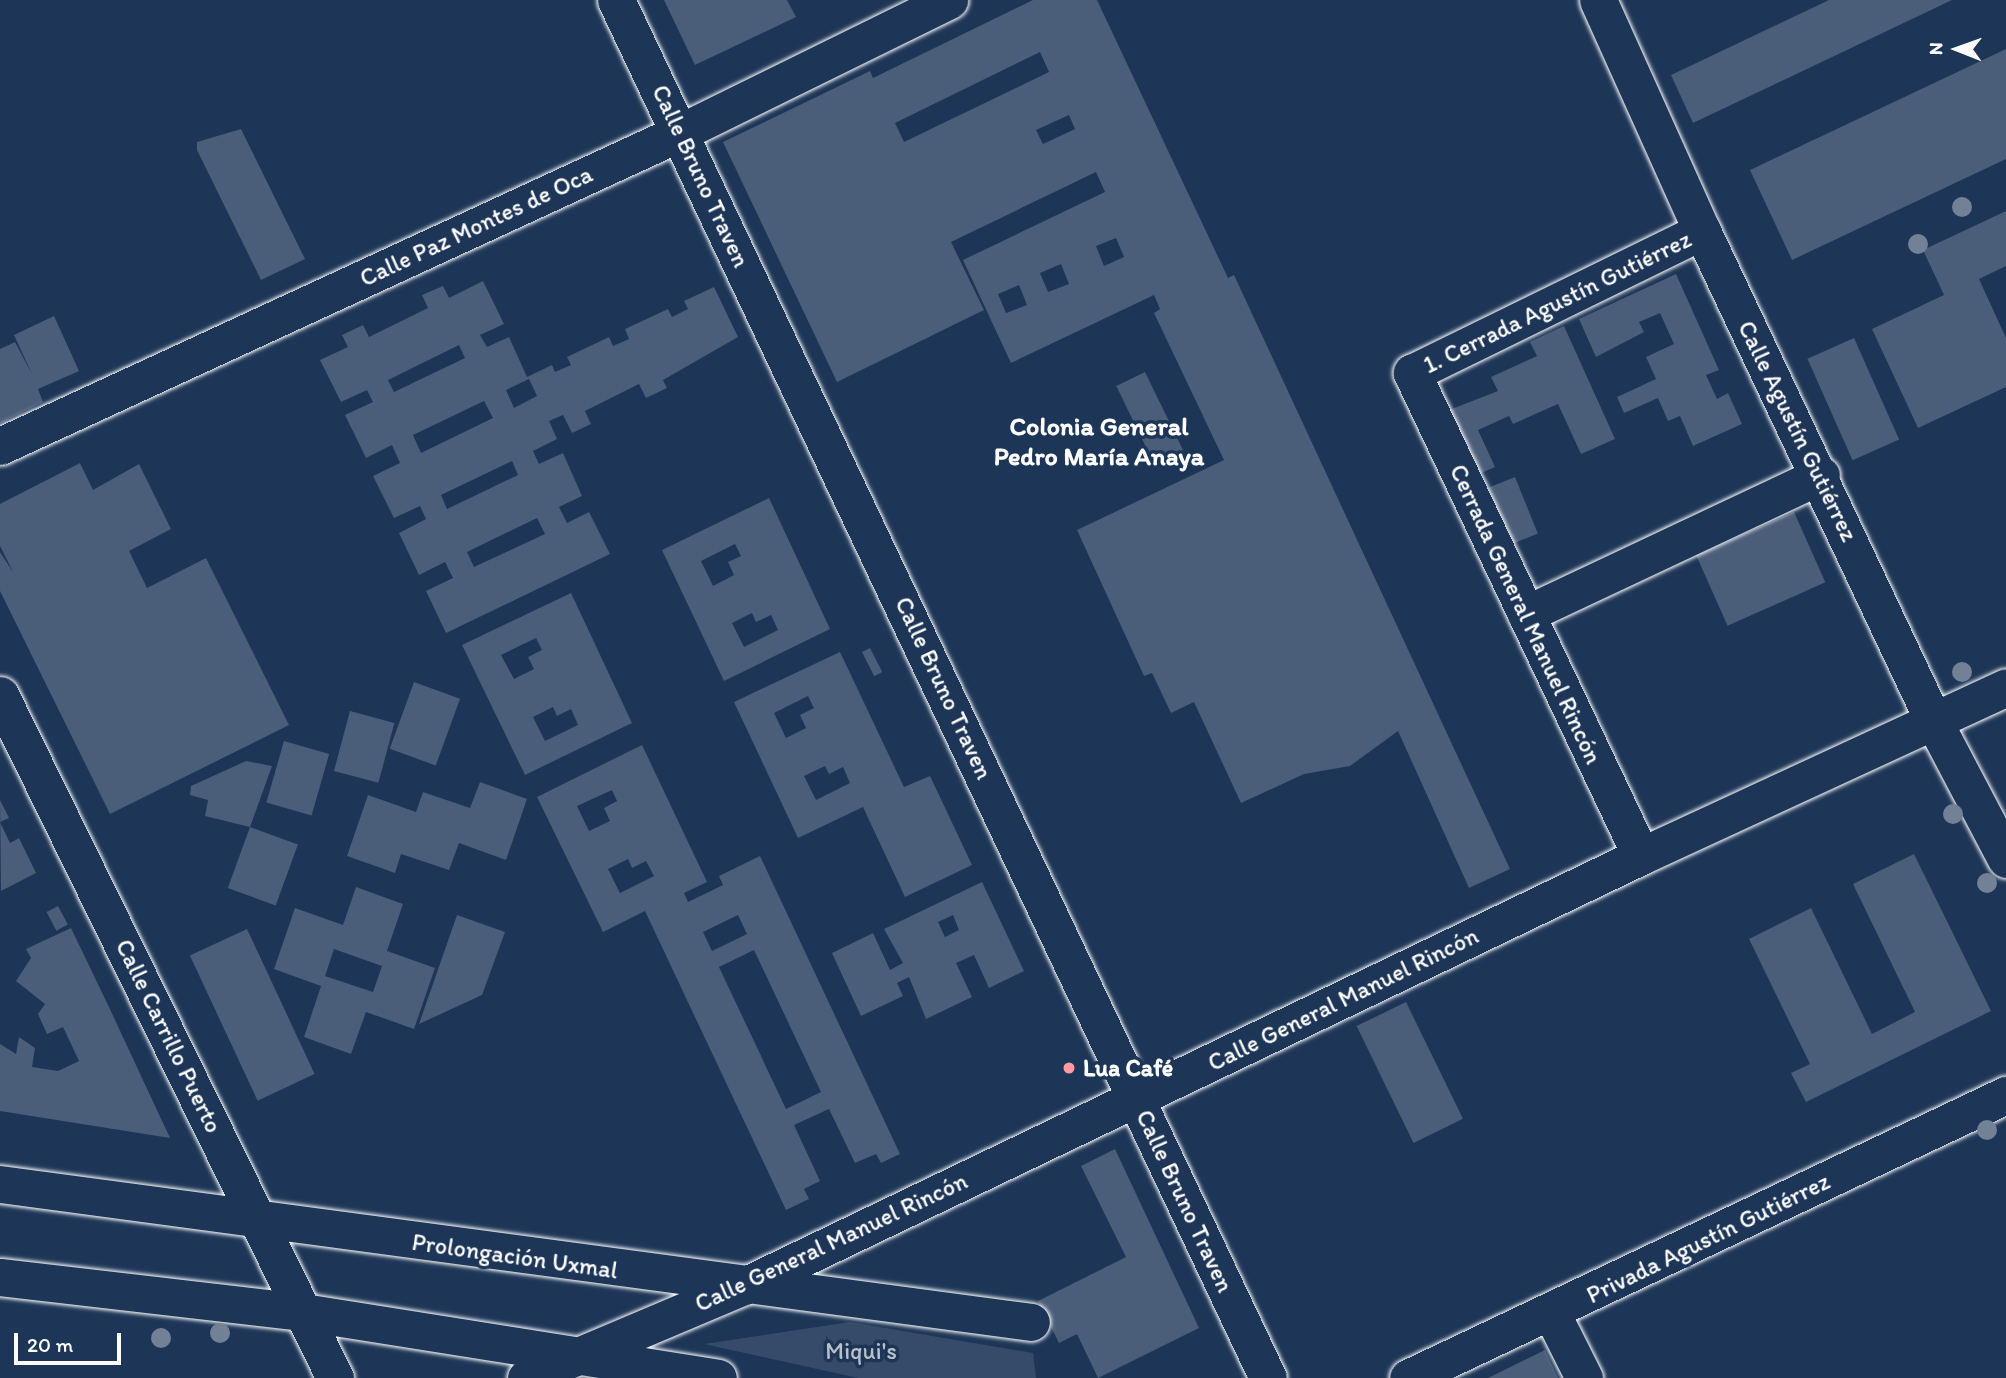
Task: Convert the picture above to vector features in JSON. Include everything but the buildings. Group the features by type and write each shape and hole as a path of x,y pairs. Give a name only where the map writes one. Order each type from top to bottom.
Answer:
{"street":[{"name":"Calle Bruno Traven","path":"616,0 681,132 1268,1378"},
{"name":"Calle Paz Montes de Oca","path":"0,446 681,132 949,0"},
{"name":"Calle Agustín Gutiérrez","path":"1598,0 1702,231 1821,475 1933,720 2006,859"},
{"name":"1. Cerrada Agustín Gutiérrez","path":"1412,373 1702,231"},
{"name":"Cerrada General Manuel Rincón","path":"1412,373 1641,856"},
{"path":"1526,614 1821,475"},
{"name":"Calle General Manuel Rincón","path":"526,1378 744,1286 1641,856 2006,687"},
{"name":"Calle Carrillo Puerto","path":"0,695 261,1222 335,1378"},
{"name":"Privada Agustín Gutiérrez","path":"1408,1378 2006,1095"},
{"name":"Prolongación Uxmal","path":"0,1184 261,1222 1031,1322"},
{"path":"0,1278 303,1312 718,1378"},
{"path":"1551,1312 1584,1378"}],"green space":[{"name":"Miqui's","path":"850,1322 1033,1353 1036,1378 858,1378 704,1344"}],"place":[{"name":"Lua Café","path":"1069,1068"}],"district":[{"name":"Colonia General Pedro María Anaya","path":"1099,442"}]}
